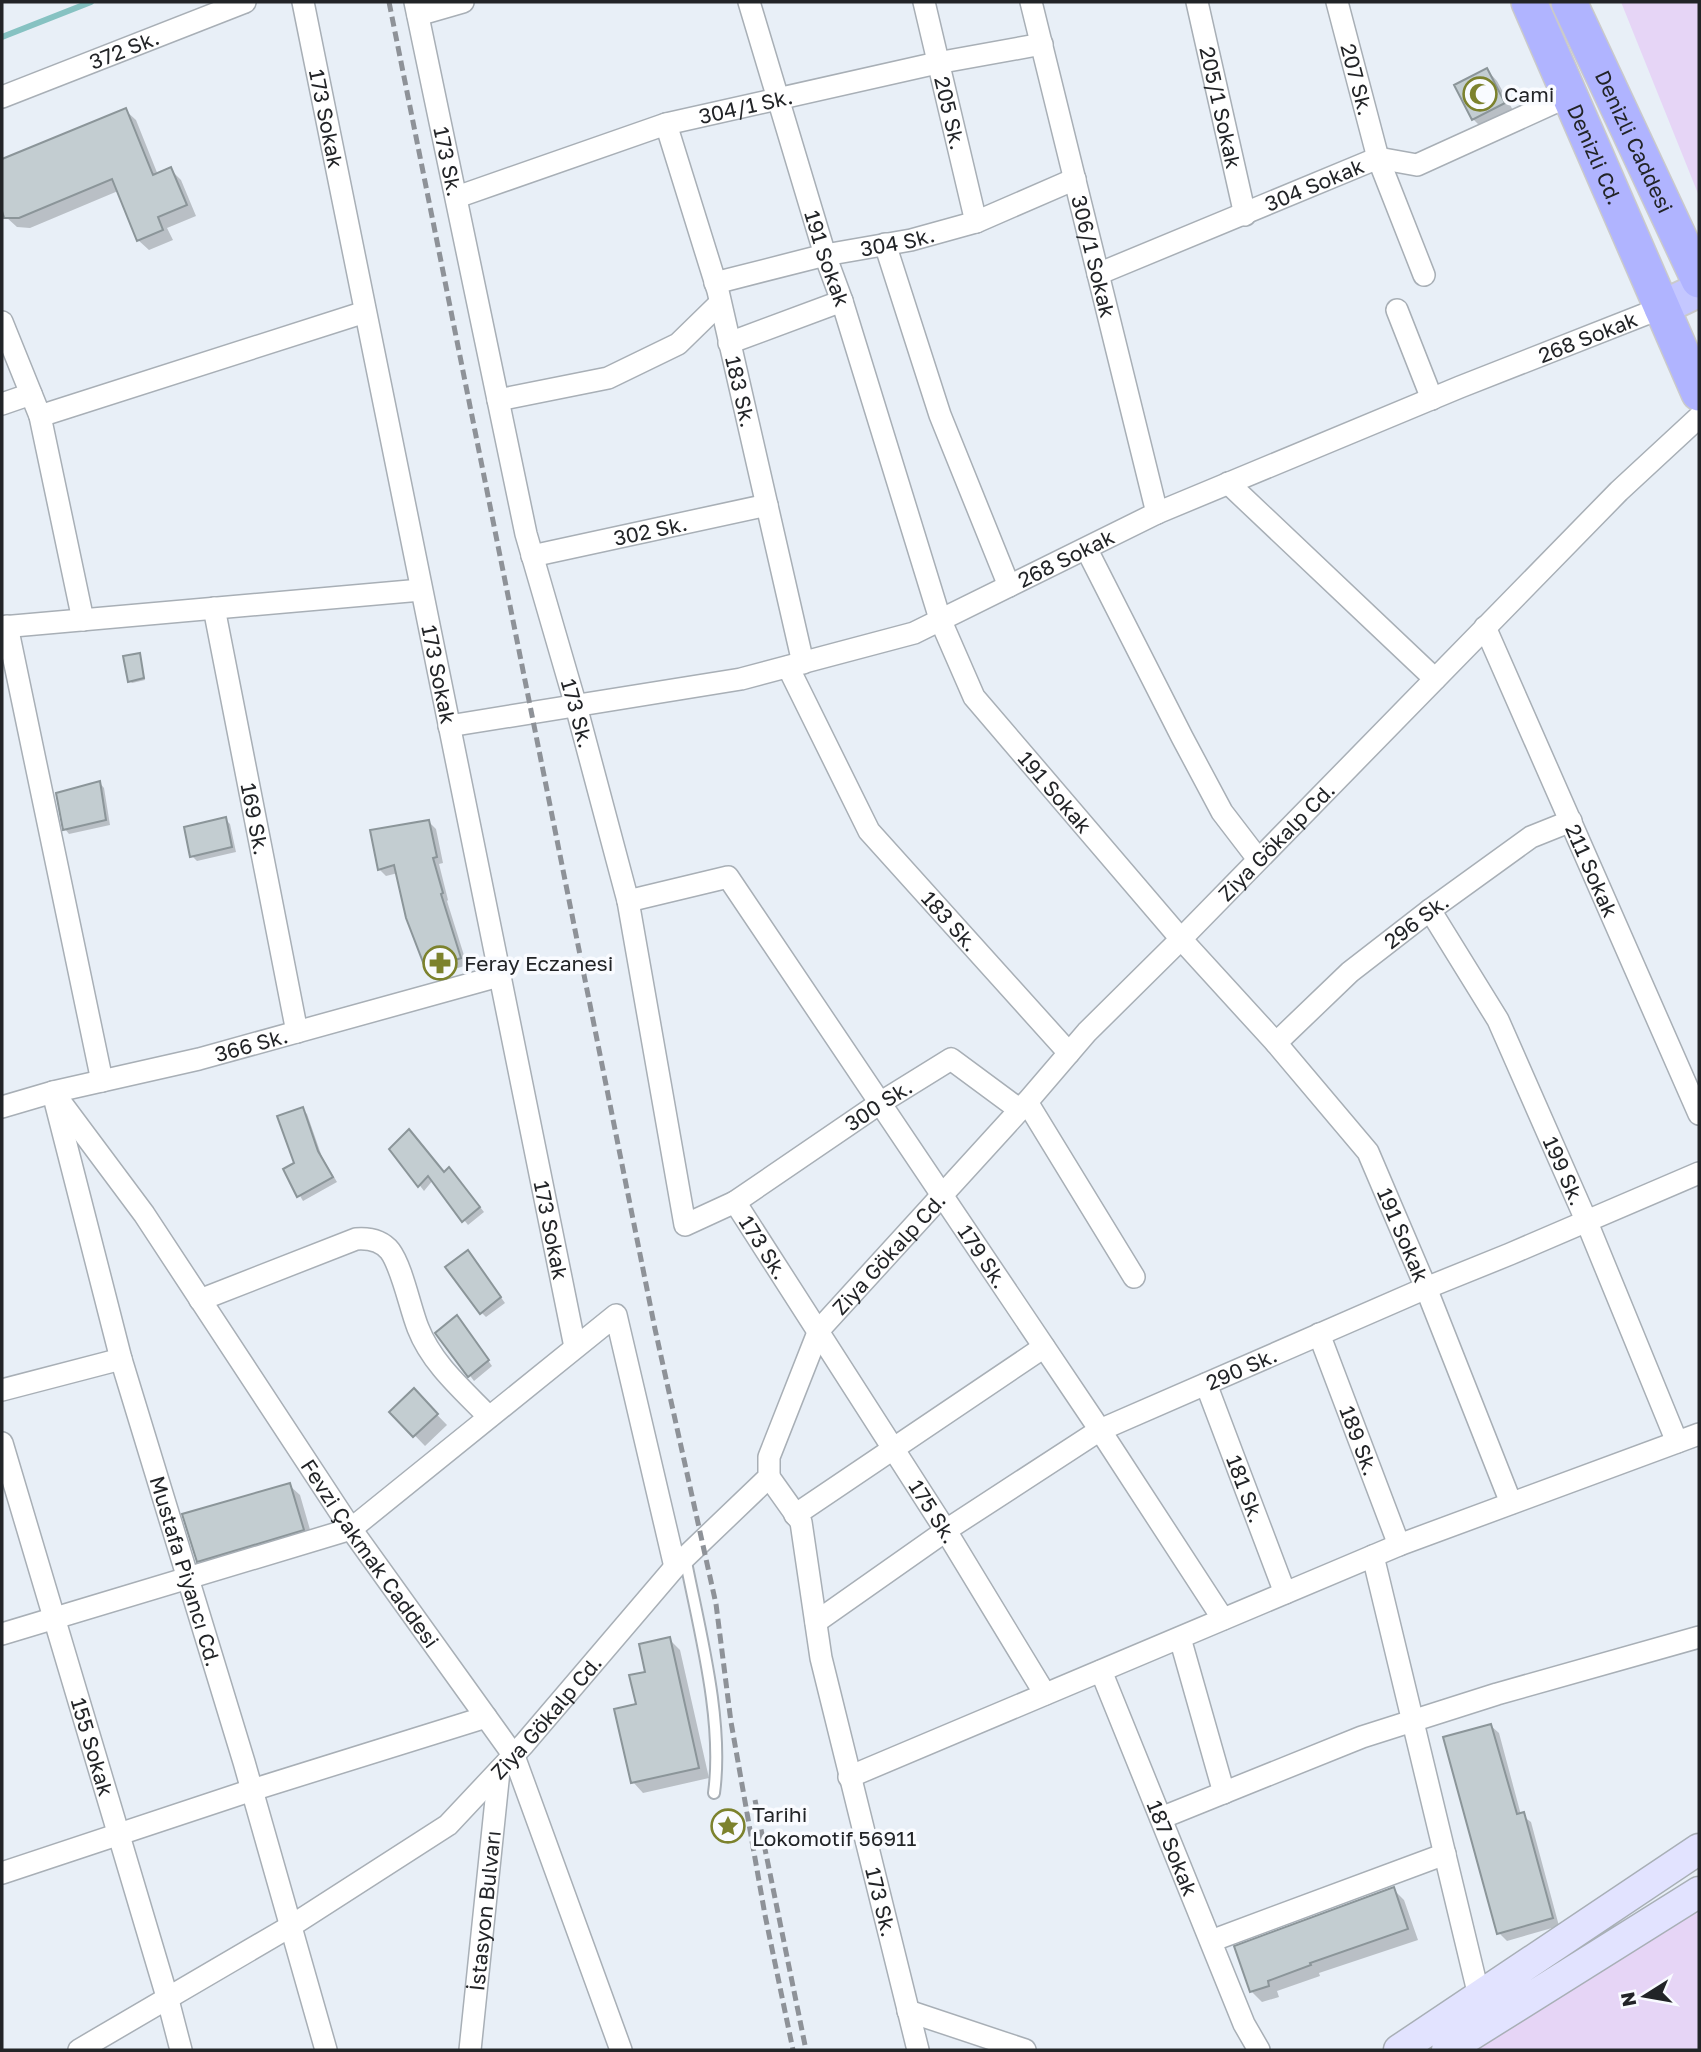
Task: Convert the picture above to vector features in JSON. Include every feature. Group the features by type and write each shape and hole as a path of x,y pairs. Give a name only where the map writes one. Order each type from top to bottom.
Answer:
{"highway":[{"name":"Denizli Cd.","path":"1529,2 1699,393"},
{"name":"Denizli Caddesi","path":"1569,2 1699,280"}],"main road":[{"path":"1661,308 1699,290"},
{"path":"1399,2050 1699,1849"},
{"path":"1447,2050 1699,1892"}],"street":[{"name":"372 Sk.","path":"2,97 246,2"},
{"name":"173 Sokak","path":"303,2 575,1347"},
{"path":"416,8 463,2"},
{"name":"191 Sokak","path":"749,2 825,255 842,301 940,619 974,696 1181,939 1276,1043 1368,1152 1426,1288 1511,1503"},
{"name":"205 Sk.","path":"924,2 976,222"},
{"name":"306/1 Sokak","path":"1031,2 1157,513"},
{"name":"205/1 Sokak","path":"1197,2 1245,215"},
{"name":"207 Sk.","path":"1337,2 1378,158 1424,275"},
{"name":"173 Sk.","path":"416,8 526,534 576,706 628,901 685,1225 735,1202 819,1330"},
{"name":"304/1 Sk.","path":"457,197 666,124 937,63 1042,44"},
{"name":"304 Sokak","path":"1098,274 1378,158 1417,165 1571,95"},
{"name":"183 Sk.","path":"666,124 718,293 767,505 796,665 869,831 1069,1053"},
{"name":"304 Sk.","path":"718,293 825,255 976,222 1075,179"},
{"path":"885,244 940,415 1009,586"},
{"path":"498,400 608,378 678,344 718,293"},
{"path":"729,343 842,301"},
{"name":"268 Sokak","path":"449,726 741,679 914,634 1157,513 1661,308"},
{"path":"1397,310 1432,399"},
{"path":"40,416 365,312"},
{"path":"2,322 40,416 82,620"},
{"path":"2,404 31,394"},
{"name":"Ziya Gökalp Cd.","path":"79,2050 291,1926 448,1825 506,1763 680,1561 769,1477 769,1457 819,1330 1087,1032 1619,491 1699,417"},
{"path":"1228,483 1435,679"},
{"name":"302 Sk.","path":"532,556 767,505"},
{"path":"1087,550 1222,812 1258,859"},
{"path":"102,1081 4,626 421,590"},
{"name":"169 Sk.","path":"214,608 297,1032"},
{"name":"211 Sokak","path":"1485,627 1699,1114"},
{"name":"296 Sk.","path":"1276,1043 1350,972 1430,910 1531,837 1571,821"},
{"name":"179 Sk.","path":"628,901 727,877 1100,1430 1223,1619"},
{"name":"199 Sk.","path":"1430,910 1498,1020 1586,1220 1677,1442"},
{"name":"366 Sk.","path":"2,1107 53,1092 199,1059 499,976"},
{"name":"300 Sk.","path":"735,1202 880,1103 951,1059 1023,1106 1134,1277"},
{"name":"Fevzi Çakmak Caddesi","path":"53,1092 144,1214 351,1529 486,1717 621,2050"},
{"name":"Mustafa Piyancı Cd.","path":"53,1092 121,1359 252,1790 326,2050"},
{"name":"290 Sk.","path":"817,1622 946,1531 1100,1430 1699,1173"},
{"path":"200,1300 356,1239 364,1238 380,1243 393,1254 418,1330 433,1358 489,1417"},
{"path":"2,1634 351,1529 616,1315 680,1561"},
{"name":"175 Sk.","path":"819,1330 1045,1694"},
{"name":"189 Sk.","path":"1320,1334 1399,1545"},
{"path":"795,1515 1044,1347"},
{"path":"2,1390 121,1359"},
{"name":"181 Sk.","path":"1206,1384 1285,1593"},
{"path":"849,1777 1399,1545 1699,1434"},
{"name":"155 Sokak","path":"2,1443 181,2050"},
{"name":"173 Sk.","path":"769,1477 801,1522 821,1658 918,2050"},
{"path":"1373,1556 1479,1996"},
{"path":"1180,1637 1224,1793"},
{"path":"1161,1818 1362,1737 1497,1693 1699,1637"},
{"name":"187 Sokak","path":"1101,1671 1244,2024 1259,2050"},
{"path":"2,1873 252,1790 486,1717"},
{"name":"İstasyon Bulvarı","path":"470,2050 506,1763"},
{"path":"1211,1941 1445,1854"},
{"path":"908,2011 1025,2050"},
{"name":"187 Sokak","path":"1244,2024 1245,2050"}],"lane":[{"path":"680,1561 710,1688 718,1765 714,1793"}],"shaded area":[{"path":"1621,2 1699,2 1699,196"},
{"path":"1699,1892 1699,2050 1447,2050"}],"building":[{"name":"Cami","path":"1487,68 1505,103 1472,120 1454,85"},
{"path":"126,108 153,175 171,167 187,205 158,217 163,230 137,241 112,179 19,218 4,218 2,159"},
{"path":"140,653 144,678 128,682 123,656"},
{"path":"100,781 106,820 63,830 56,793"},
{"path":"226,817 232,847 190,857 184,827"},
{"path":"429,820 437,857 433,858 443,893 441,894 461,958 426,970 406,918 394,865 378,870 370,830"},
{"path":"303,1107 318,1151 333,1177 297,1197 283,1169 294,1163 277,1116"},
{"path":"409,1129 444,1172 449,1167 480,1207 462,1222 428,1176 418,1187 389,1149"},
{"path":"468,1250 501,1297 480,1314 445,1267"},
{"path":"457,1315 489,1360 468,1377 435,1333"},
{"path":"414,1388 438,1414 413,1437 389,1412"},
{"path":"290,1483 304,1530 197,1562 182,1514"},
{"path":"670,1637 699,1768 631,1783 614,1709 636,1704 629,1675 645,1672 639,1644"},
{"path":"1491,1724 1517,1814 1524,1812 1553,1918 1497,1934 1443,1737"},
{"path":"1394,1887 1408,1929 1310,1963 1311,1965 1268,1981 1269,1986 1250,1992 1234,1946"}],"waterway":[{"path":"2,37 91,2"}],"railway":[{"path":"389,2 655,1329 716,1604 731,1722 765,1915 793,2050"},
{"path":"755,1800 806,2050"}],"place":[{"name":"Cami","path":"1480,94"},
{"name":"Feray Eczanesi","path":"440,963"},
{"name":"Tarihi Lokomotif 56911","path":"728,1826"}]}
